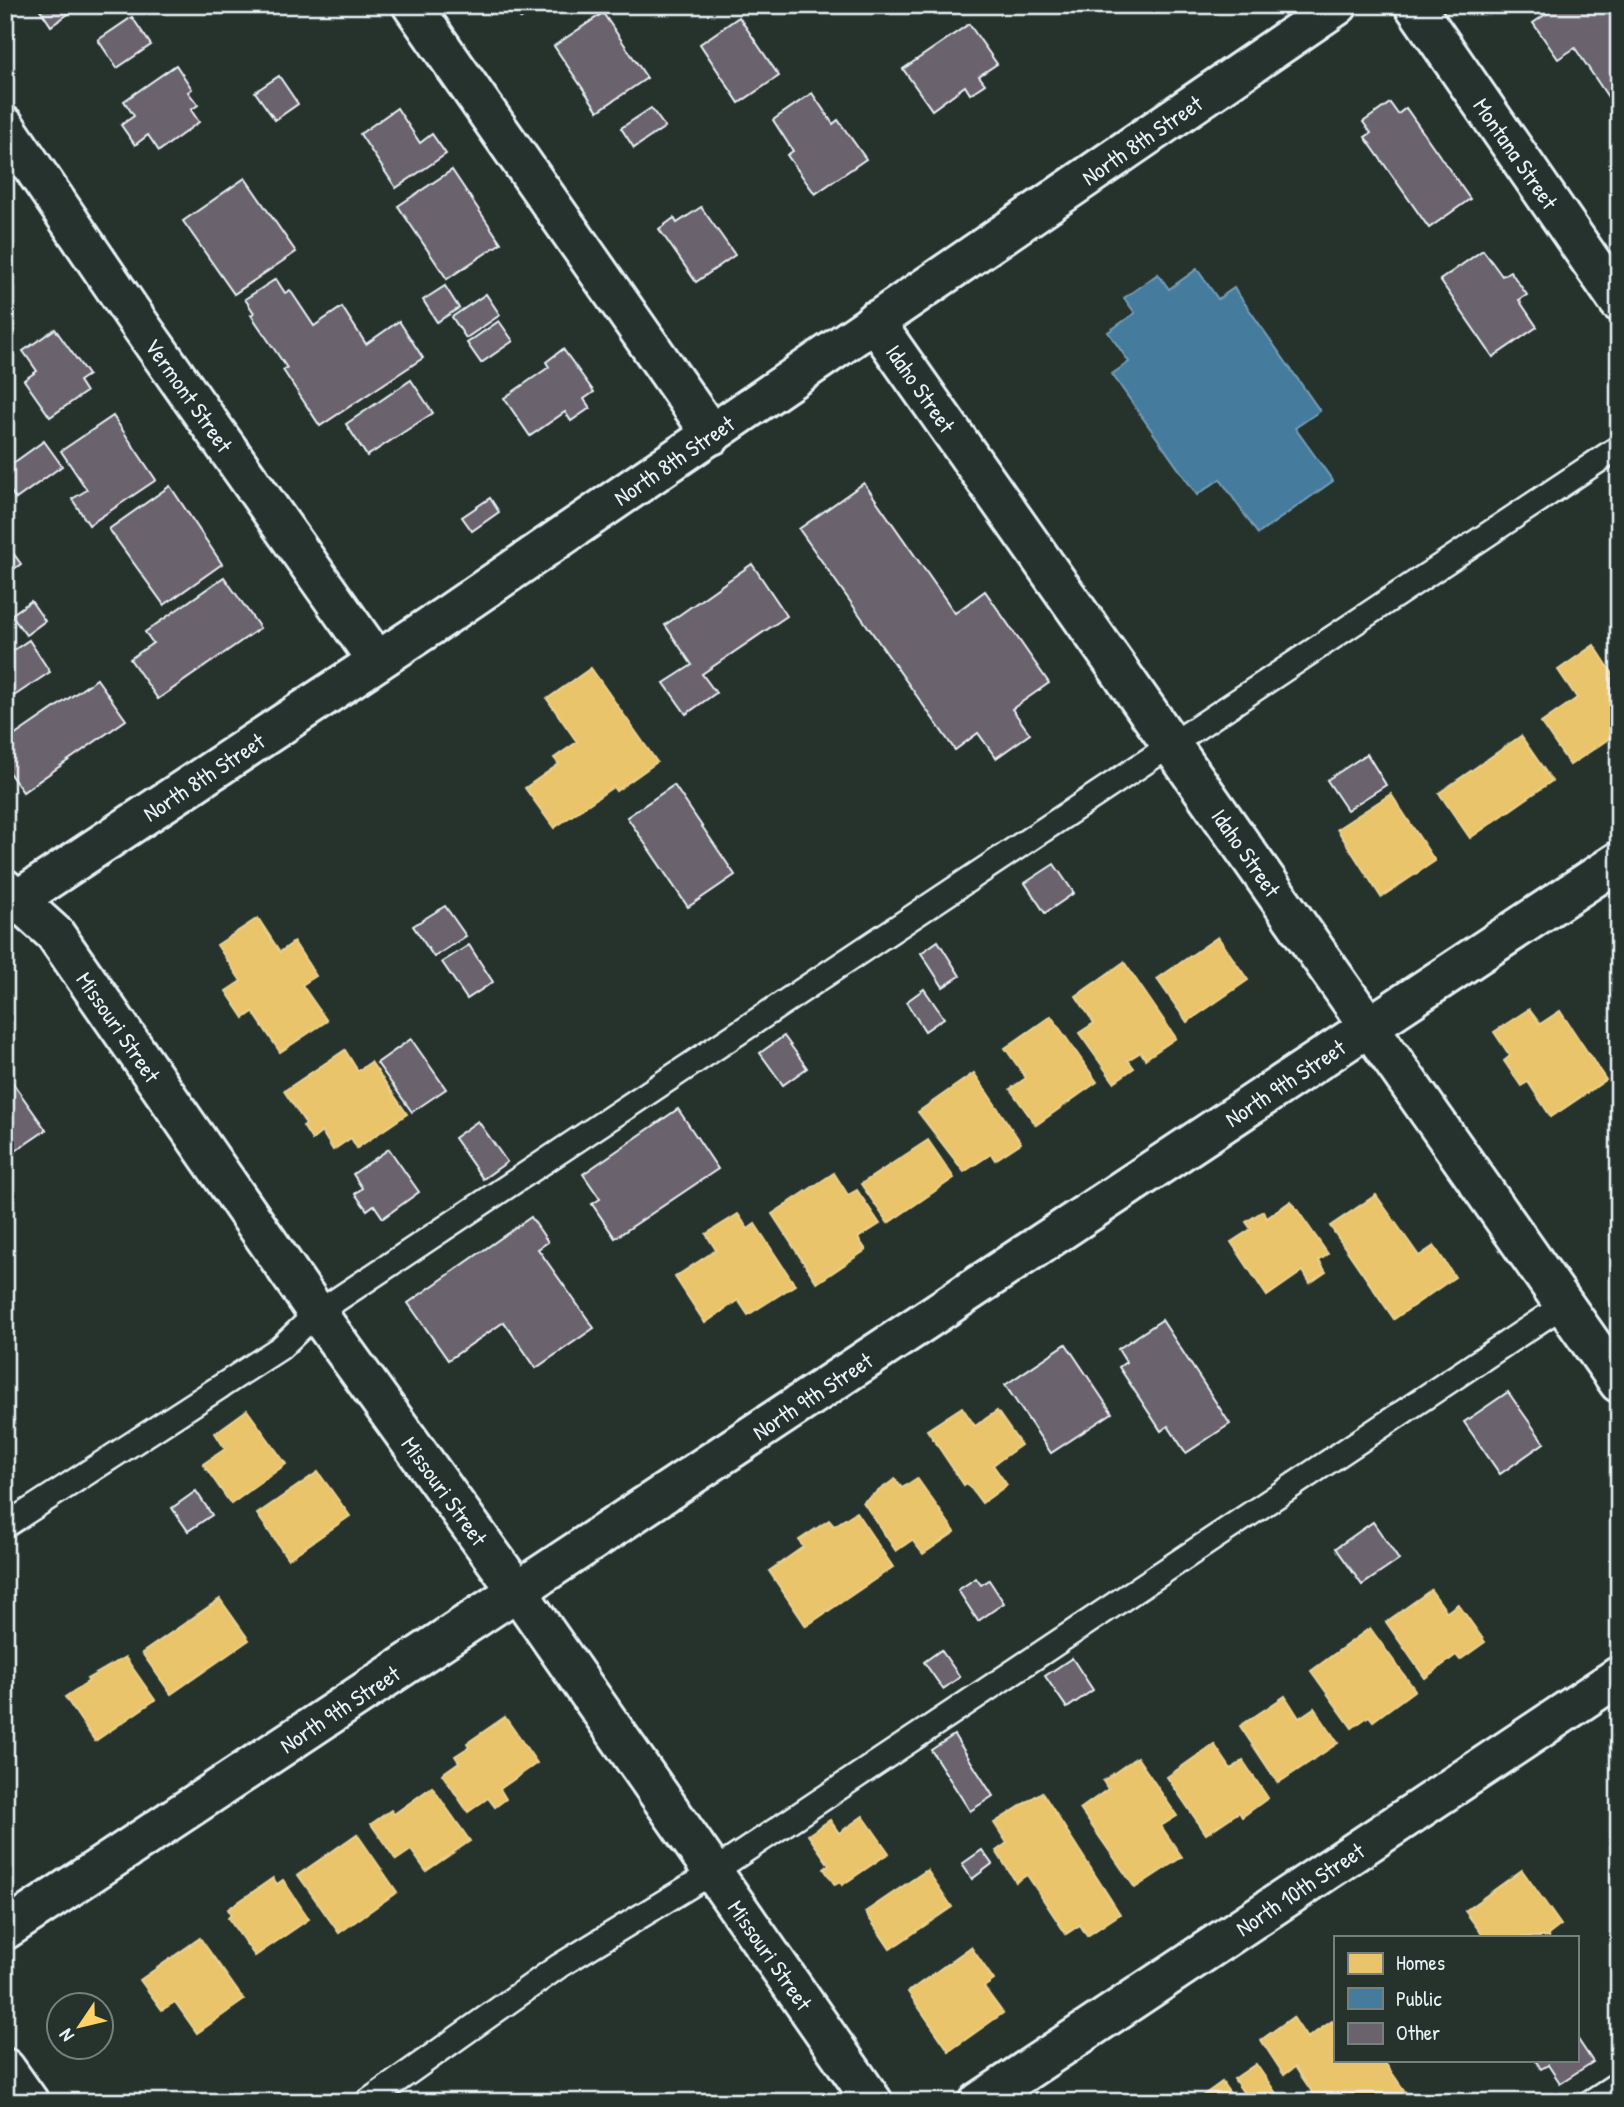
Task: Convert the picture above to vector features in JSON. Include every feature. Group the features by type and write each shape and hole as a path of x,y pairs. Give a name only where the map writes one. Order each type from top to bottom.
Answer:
{"street":[{"path":"412,5 712,435"},
{"name":"North 8th Street","path":"9,899 377,661 712,435 874,321 1338,5"},
{"name":"Montana Street","path":"1414,5 1619,302"},
{"name":"Vermont Street","path":"5,127 145,334 377,661"},
{"name":"Idaho Street","path":"874,321 1619,1383"},
{"name":"North 9th Street","path":"5,1930 1619,860"},
{"name":"Missouri Street","path":"9,899 55,934 317,1313 516,1590 873,2102"},
{"name":"North 10th Street","path":"979,2102 1619,1676"},
{"path":"5,2068 29,2102"}],"lane":[{"path":"5,1526 280,1348 317,1313 1619,447"},
{"path":"367,2102 559,1966 713,1872 1565,1304"},
{"path":"1590,2102 1619,2083"}],"building: Homes":[{"path":"1594,645 1613,674 1619,670 1619,745 1610,738 1570,765 1541,723 1577,698 1558,670"},
{"path":"591,668 657,762 616,791 613,787 554,828 525,788 559,764 554,758 577,742 547,699"},
{"path":"1521,736 1552,781 1470,838 1439,793"},
{"path":"1391,794 1435,861 1381,897 1337,829"},
{"path":"258,918 280,952 294,942 316,976 302,985 327,1021 280,1052 253,1012 244,1018 226,991 241,981 217,945"},
{"path":"1218,937 1248,980 1187,1022 1157,979"},
{"path":"1124,962 1176,1038 1145,1059 1141,1052 1128,1060 1134,1068 1114,1082 1079,1033 1094,1023 1076,996"},
{"path":"1529,1009 1540,1024 1560,1011 1606,1080 1551,1117 1528,1082 1521,1086 1504,1061 1510,1056 1494,1032"},
{"path":"1051,1016 1097,1082 1036,1125 1010,1089 1026,1078 1005,1048"},
{"path":"345,1050 358,1071 371,1062 407,1114 357,1148 351,1138 333,1150 322,1132 312,1140 303,1126 306,1124 284,1091"},
{"path":"974,1073 1021,1143 995,1160 991,1154 964,1172 918,1112"},
{"path":"928,1140 954,1178 888,1223 861,1184"},
{"path":"834,1173 848,1195 857,1190 880,1224 858,1238 866,1250 817,1283 772,1214"},
{"path":"1376,1195 1419,1256 1434,1246 1455,1277 1394,1319 1330,1226"},
{"path":"1291,1201 1328,1254 1319,1261 1326,1272 1310,1283 1303,1271 1267,1296 1231,1242 1251,1229 1246,1222 1263,1211 1267,1218"},
{"path":"738,1214 748,1229 755,1224 795,1285 748,1315 738,1300 705,1323 675,1277 716,1250 706,1234"},
{"path":"962,1407 975,1426 997,1411 1021,1445 993,1465 1007,1485 982,1503 967,1483 964,1485 927,1430"},
{"path":"247,1410 286,1464 231,1504 203,1464 225,1449 215,1433"},
{"path":"318,1472 350,1516 288,1559 257,1514"},
{"path":"917,1478 955,1532 923,1554 912,1540 896,1551 863,1502 895,1479 902,1488"},
{"path":"856,1512 893,1567 806,1626 769,1571 803,1547 799,1540 829,1520 834,1526"},
{"path":"1431,1590 1447,1612 1458,1604 1485,1642 1460,1660 1456,1655 1425,1678 1386,1622"},
{"path":"220,1599 249,1640 171,1694 142,1653"},
{"path":"1370,1628 1415,1690 1373,1721 1369,1716 1352,1728 1311,1671"},
{"path":"125,1657 155,1700 95,1741 65,1697 89,1681 87,1679"},
{"path":"1285,1696 1299,1718 1314,1708 1338,1743 1278,1783 1240,1726"},
{"path":"505,1717 537,1763 500,1789 506,1799 495,1807 488,1798 468,1812 442,1774 459,1762 455,1756 469,1747 467,1743"},
{"path":"1214,1744 1231,1769 1243,1761 1268,1798 1242,1817 1239,1812 1206,1834 1167,1777"},
{"path":"1137,1757 1177,1816 1161,1826 1182,1857 1135,1888 1080,1809 1108,1789 1103,1781"},
{"path":"432,1787 470,1841 426,1871 411,1850 396,1860 371,1824 391,1810 394,1814"},
{"path":"1042,1792 1120,1914 1087,1936 1080,1925 1066,1934 1027,1875 1016,1882 996,1851 1007,1843 994,1823"},
{"path":"863,1816 889,1853 842,1885 840,1882 835,1885 824,1869 829,1865 808,1835 830,1820 839,1833"},
{"path":"357,1834 397,1892 339,1933 298,1875"},
{"path":"927,1870 952,1907 890,1949 865,1912"},
{"path":"1522,1870 1561,1925 1548,1936 1483,1936 1465,1911"},
{"path":"273,1878 277,1884 283,1880 309,1919 255,1956 228,1918 231,1915 228,1909"},
{"path":"200,1938 244,2000 197,2033 175,2002 162,2010 140,1980"},
{"path":"971,1947 994,1980 984,1987 1003,2013 949,2051 908,1992"},
{"path":"1293,2017 1307,2038 1332,2021 1334,2062 1384,2062 1406,2093 1392,2102 1319,2102 1295,2067 1284,2075 1261,2040"},
{"path":"1256,2064 1282,2102 1250,2102 1234,2079"},
{"path":"1222,2082 1236,2102 1194,2102"}],"building: Public":[{"path":"1197,269 1218,299 1234,288 1320,411 1295,428 1333,481 1258,534 1220,479 1197,495 1112,374 1129,362 1108,332 1135,313 1124,298 1158,274 1169,289"}],"building: Other":[{"path":"37,5 81,5 51,26"},
{"path":"512,5 540,5 521,19"},
{"path":"1559,5 1619,5 1619,99 1612,103 1575,48 1558,59 1533,23"},
{"path":"603,13 647,78 598,111 554,46"},
{"path":"132,17 151,45 117,68 98,40"},
{"path":"739,17 779,76 739,103 700,44"},
{"path":"969,24 997,64 979,76 985,84 970,94 965,86 932,110 903,69"},
{"path":"176,65 192,89 188,92 198,105 191,110 199,122 159,151 148,135 135,145 121,125 134,116 124,101"},
{"path":"279,76 298,104 275,120 255,92"},
{"path":"812,93 833,124 838,120 866,159 815,194 787,155 793,151 773,120"},
{"path":"1390,103 1398,114 1406,108 1470,199 1429,228 1365,137 1371,133 1363,122"},
{"path":"397,108 420,143 432,134 446,154 396,188 360,134"},
{"path":"651,108 665,127 634,148 621,128"},
{"path":"452,170 501,243 447,279 398,206"},
{"path":"245,178 296,252 234,294 183,221"},
{"path":"701,207 735,255 696,282 659,229 674,218 677,223"},
{"path":"1483,250 1502,276 1510,271 1527,295 1519,300 1537,327 1493,357 1440,280"},
{"path":"276,279 285,293 290,290 314,326 342,307 366,344 399,321 423,358 320,426 283,370 287,368 251,315 254,313 245,299"},
{"path":"445,286 459,308 437,322 423,300"},
{"path":"486,294 500,315 466,338 452,317"},
{"path":"499,321 513,341 481,363 467,343"},
{"path":"55,329 88,375 79,381 86,392 50,417 24,380 37,371 23,351"},
{"path":"563,349 594,392 584,399 590,408 571,421 565,412 530,436 504,398 549,367 546,362"},
{"path":"411,380 433,413 367,456 346,424"},
{"path":"113,416 156,480 89,525 72,499 87,490 61,451"},
{"path":"44,441 62,466 16,499 5,483 5,469"},
{"path":"864,483 955,613 985,591 1049,683 1012,709 1030,734 996,758 978,733 955,750 799,529"},
{"path":"170,486 222,564 164,605 109,529"},
{"path":"490,498 499,512 472,531 462,517"},
{"path":"5,542 21,564 5,575"},
{"path":"752,564 787,616 702,674 716,693 686,714 664,683 692,665 665,625"},
{"path":"224,577 260,628 158,699 130,659 153,643 145,632"},
{"path":"31,601 45,621 26,635 11,615"},
{"path":"29,640 50,672 5,702 5,656"},
{"path":"97,679 126,720 23,792 5,767 5,742"},
{"path":"1367,754 1386,785 1347,810 1327,780"},
{"path":"674,785 735,875 688,907 627,817"},
{"path":"1054,864 1074,893 1045,913 1025,883"},
{"path":"445,906 466,936 434,957 413,926"},
{"path":"938,941 960,976 943,987 921,953"},
{"path":"469,945 493,982 467,999 442,962"},
{"path":"924,989 944,1018 925,1031 906,1002"},
{"path":"784,1036 807,1068 783,1085 760,1053"},
{"path":"411,1039 446,1089 412,1112 377,1063"},
{"path":"5,1072 46,1130 5,1158"},
{"path":"678,1109 718,1169 615,1238 592,1204 600,1199 583,1174"},
{"path":"478,1121 507,1162 483,1179 454,1138"},
{"path":"389,1149 419,1192 383,1218 374,1205 367,1210 355,1194 362,1188 353,1174"},
{"path":"531,1217 548,1242 538,1249 594,1328 536,1368 504,1322 448,1360 408,1303"},
{"path":"1162,1320 1230,1424 1186,1453 1168,1426 1161,1431 1119,1367 1126,1362 1118,1349"},
{"path":"1066,1344 1112,1413 1051,1453 1005,1385"},
{"path":"1508,1392 1544,1443 1500,1474 1464,1422"},
{"path":"196,1491 212,1515 188,1531 172,1508"},
{"path":"1373,1522 1399,1560 1362,1585 1336,1548"},
{"path":"976,1578 981,1585 989,1580 1004,1603 978,1621 958,1590"},
{"path":"941,1650 960,1677 943,1689 924,1662"},
{"path":"1072,1658 1093,1690 1067,1708 1045,1676"},
{"path":"954,1735 993,1796 970,1811 931,1750"},
{"path":"982,1850 992,1864 972,1879 962,1864"},
{"path":"1578,2040 1593,2062 1560,2083 1548,2065 1541,2069 1536,2062 1578,2062"}]}
